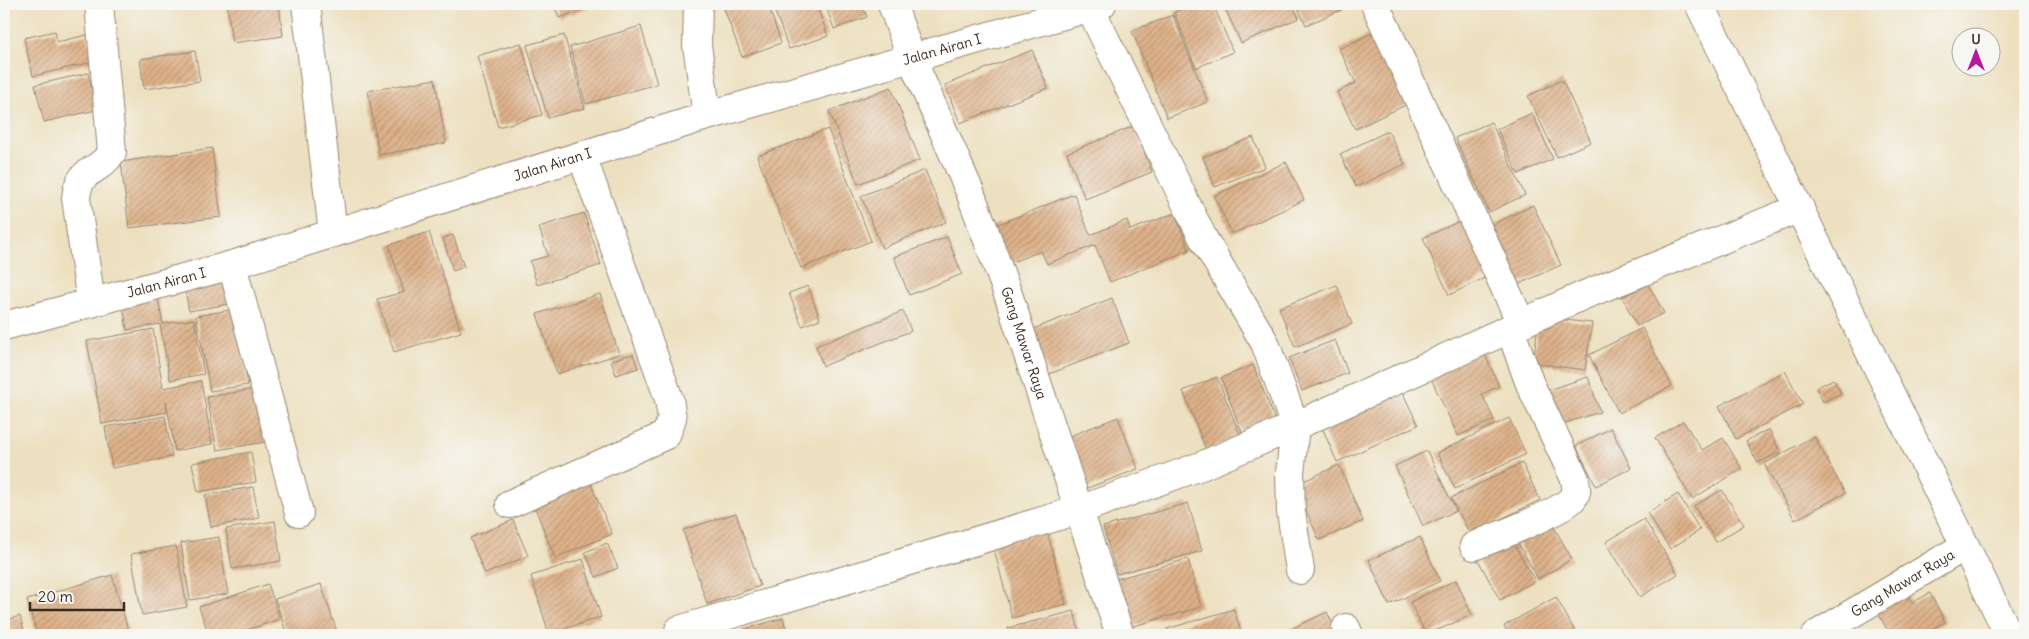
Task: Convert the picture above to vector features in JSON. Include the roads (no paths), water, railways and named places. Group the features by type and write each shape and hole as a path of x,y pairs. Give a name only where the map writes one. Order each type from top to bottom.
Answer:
{"street":[{"path":"91,303 76,198 77,186 83,176 105,163 112,152 99,4"},
{"path":"306,4 332,233"},
{"path":"698,4 697,45 707,116"},
{"name":"Gang Mawar Raya","path":"892,4 911,57 980,218 1009,297 1120,635"},
{"path":"1375,4 1516,326 1530,384 1576,479 1577,491 1572,500 1536,519 1474,546"},
{"path":"1699,4 2009,635"},
{"path":"1096,6 1203,238 1265,343 1295,426 1290,473 1291,502 1300,570"},
{"name":"Jalan Airan I","path":"4,326 232,265 707,116 1096,6"},
{"path":"510,504 666,435 672,418 669,399 582,156"},
{"path":"679,630 1079,510 1201,466 1295,426 1582,296 1800,208"},
{"path":"232,265 299,513"},
{"name":"Gang Mawar Raya","path":"1816,635 1965,546"}]}
